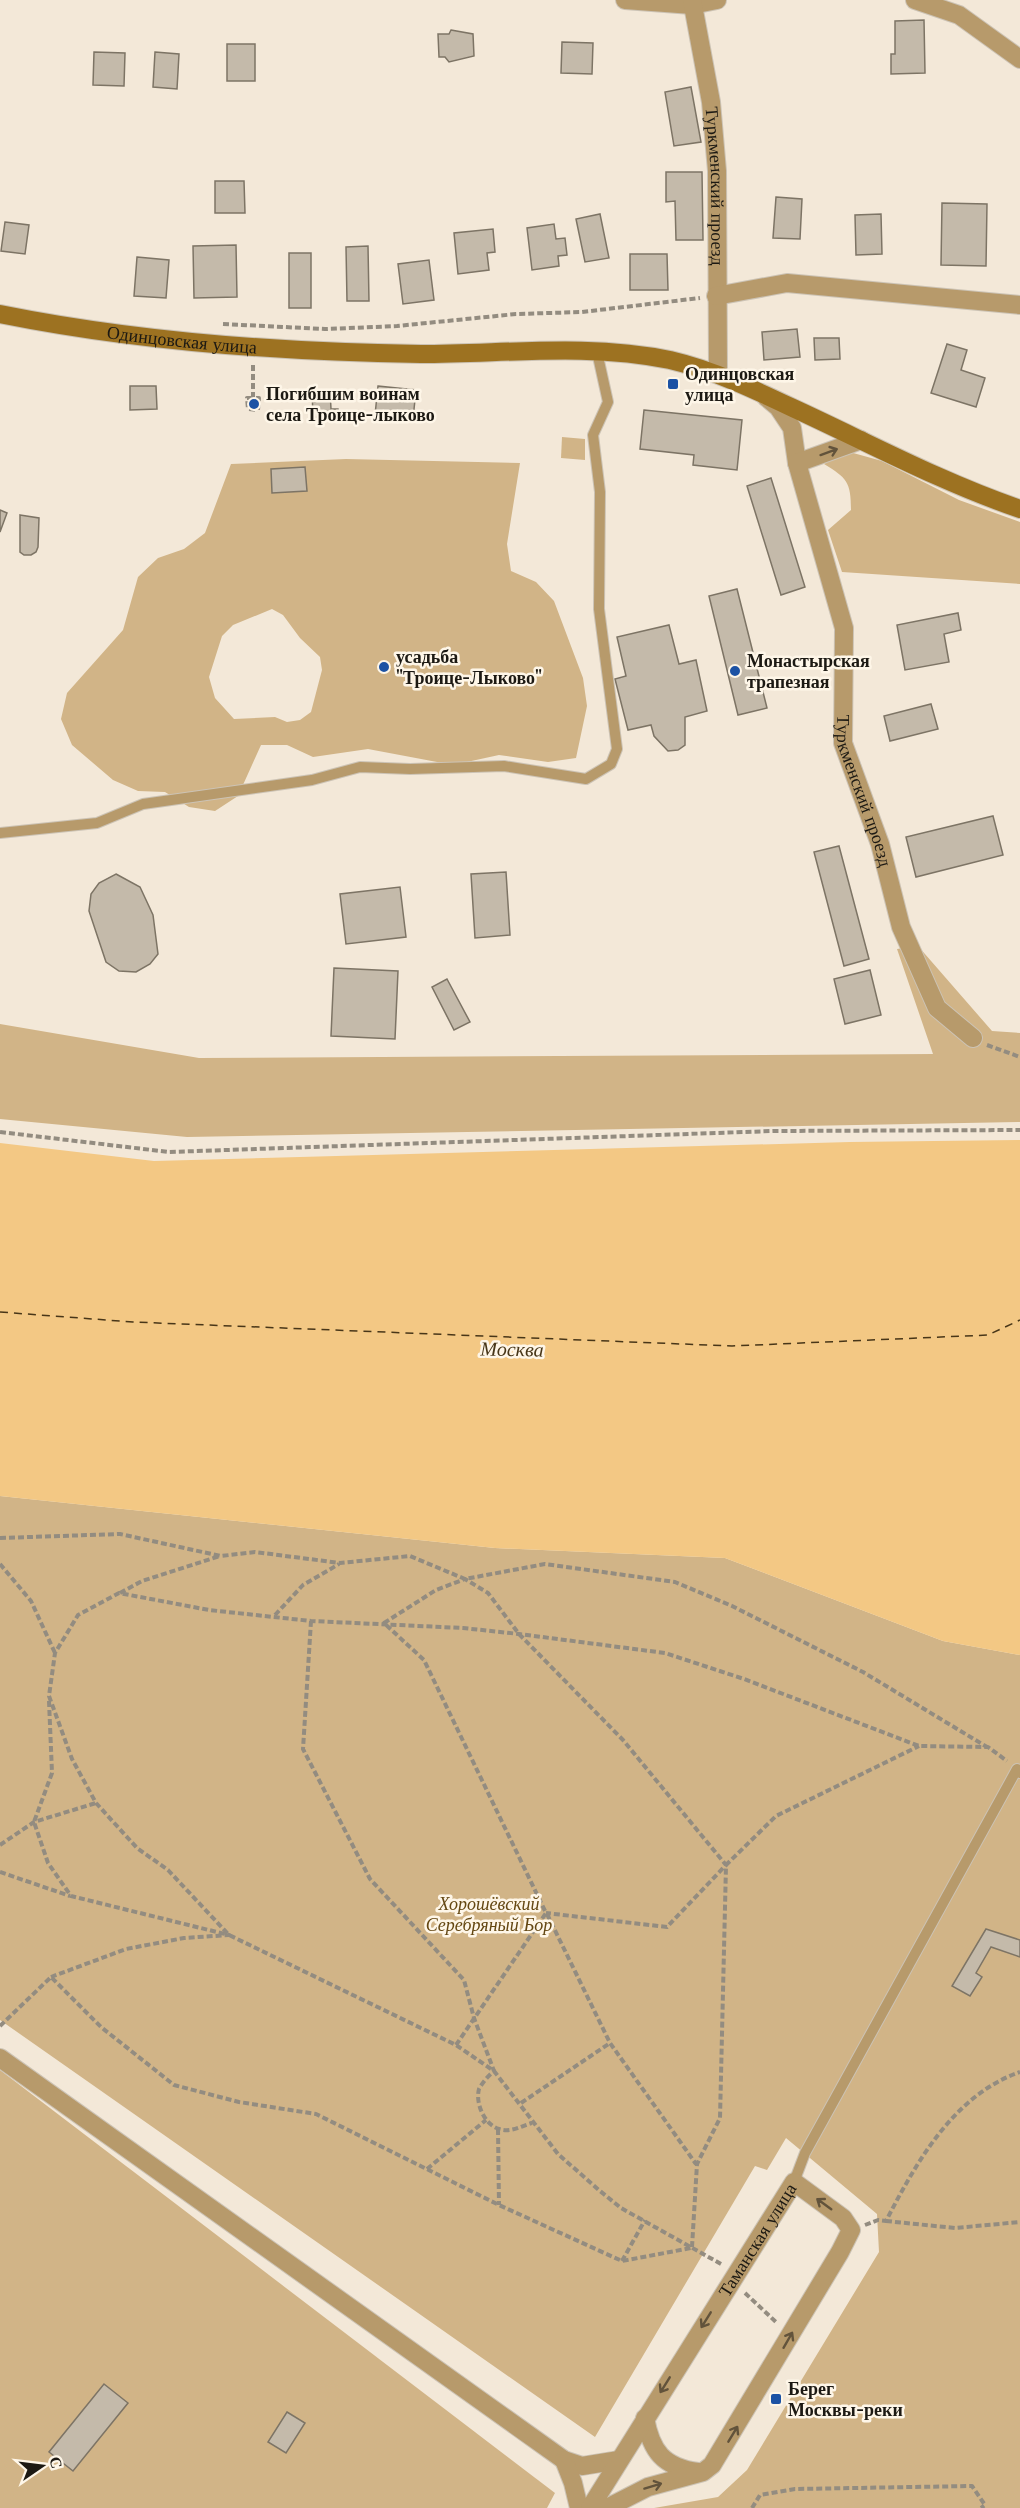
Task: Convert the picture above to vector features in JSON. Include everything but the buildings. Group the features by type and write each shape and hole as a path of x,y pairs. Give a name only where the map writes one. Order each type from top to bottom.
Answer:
{"street":[{"path":"626,0 692,3 717,0"},
{"path":"915,0 959,15 1020,59"},
{"name":"Туркменский проезд","path":"692,3 711,102 717,171 718,374"},
{"path":"717,296 787,283 1020,305"},
{"name":"Одинцовская улица","path":"0,314 132,337 314,351 422,354 597,352 671,361 718,374 959,488 1020,509"},
{"name":"Туркменский проезд","path":"761,393 778,407 792,428 797,463 844,628 843,744 880,844 901,927 937,1008 973,1038"},
{"path":"797,463 861,441"},
{"path":"0,2058 564,2460 582,2466 619,2460"},
{"name":"Таманская улица","path":"590,2508 794,2182 843,2218 851,2230 720,2456 703,2472"},
{"path":"645,2418 648,2435 660,2455 671,2466 703,2472"},
{"path":"564,2460 579,2508"},
{"path":"607,2508 648,2487 703,2472"}],"lane":[{"path":"0,832 97,824 143,804 312,780 360,767 410,769 504,766 586,779 611,764 617,749 598,609 600,492 593,435 608,402 597,352"},
{"path":"794,2182 809,2146 1019,1771"}],"path":[{"path":"218,324 325,329 387,326 516,314 582,312 717,296"},
{"path":"253,398 254,363"},
{"path":"973,1038 1020,1057"},
{"path":"0,1132 170,1152 761,1131 1020,1130"},
{"path":"0,1539 120,1534 221,1556"},
{"path":"71,1896 48,1863 34,1822 52,1773 49,1696 55,1653 78,1615 142,1581 221,1556 255,1552 340,1563 410,1556 465,1579 488,1593 519,1634 623,1740 726,1865 720,2118 697,2164 692,2247"},
{"path":"275,1615 303,1585 340,1563"},
{"path":"0,1564 31,1601 55,1653"},
{"path":"384,1623 436,1590 465,1579 545,1564 675,1582 732,1606 863,1672 988,1748 1019,1771"},
{"path":"119,1593 209,1610 275,1615 311,1621 384,1623 519,1634 665,1653 744,1678 919,1746 988,1748"},
{"path":"311,1621 303,1749 370,1879 464,1980 474,2018 494,2071"},
{"path":"384,1623 424,1660 610,2043 697,2164"},
{"path":"49,1696 72,1759 96,1803 137,1848 168,1870 229,1935"},
{"path":"546,1913 667,1927 776,1816 919,1746"},
{"path":"0,1845 34,1822 96,1803"},
{"path":"0,1872 71,1896 229,1935 456,2045 494,2071 558,2154 600,2191 621,2208 692,2247"},
{"path":"456,2045 546,1913"},
{"path":"0,2026 51,1977 126,1949 184,1938 229,1935"},
{"path":"51,1977 101,2027 174,2085 239,2102 316,2114 499,2205 622,2261 692,2247"},
{"path":"520,2103 610,2043"},
{"path":"494,2071 479,2089 478,2105 486,2120 498,2129 512,2130 532,2123"},
{"path":"886,2221 915,2164 963,2105 1002,2078 1020,2072"},
{"path":"427,2169 486,2120"},
{"path":"498,2129 499,2205"},
{"path":"622,2261 645,2220"},
{"path":"878,2220 955,2228 1020,2222"},
{"path":"742,2290 776,2322"},
{"path":"752,2508 760,2495 795,2489 972,2486 985,2505 981,2508"}],"green space":[{"path":"562,437 585,439 585,460 561,458"},
{"path":"846,451 882,461 959,500 1020,522 1020,584 842,572 828,530 851,510 849,487 843,477 824,464"},
{"path":"346,459 520,463 507,544 511,571 536,582 554,601 583,678 587,706 576,758 548,762 499,755 453,765 368,749 313,757 287,745 261,745 238,796 215,811 189,807 165,792 138,791 113,780 72,745 61,719 67,693 123,630 138,577 158,558 184,549 205,533 231,464","holes":["272,609 283,615 300,638 320,657 322,670 311,712 300,720 287,722 275,717 234,719 215,698 209,677 222,636 233,625"]},
{"path":"918,946 992,1031 1020,1033 1020,1122 187,1137 0,1119 0,1024 199,1058 933,1054 897,949"},
{"name":"Хорошёвский Серебряный Бор","path":"0,1496 495,1548 725,1558 943,1641 1020,1655 1020,2508 654,2508 718,2497 747,2470 879,2252 877,2214 786,2138 767,2170 755,2166 595,2437 0,2020"},
{"path":"0,2070 555,2493 547,2508 0,2508"}],"water":[{"name":"Москва","path":"1020,1140 1020,1655 943,1641 725,1558 495,1548 0,1496 0,1143 154,1161 850,1142"}],"ferry route":[{"path":"0,1312 133,1322 732,1346 988,1335 1020,1320"}],"place":[{"name":"Одинцовская улица","path":"673,384"},
{"name":"Погибшим воинам села Троице-лыково","path":"254,404"},
{"name":"усадьба \"Троице-Лыково\"","path":"384,667"},
{"name":"Монастырская трапезная","path":"735,671"},
{"name":"Берег Москвы-реки","path":"776,2399"}]}
